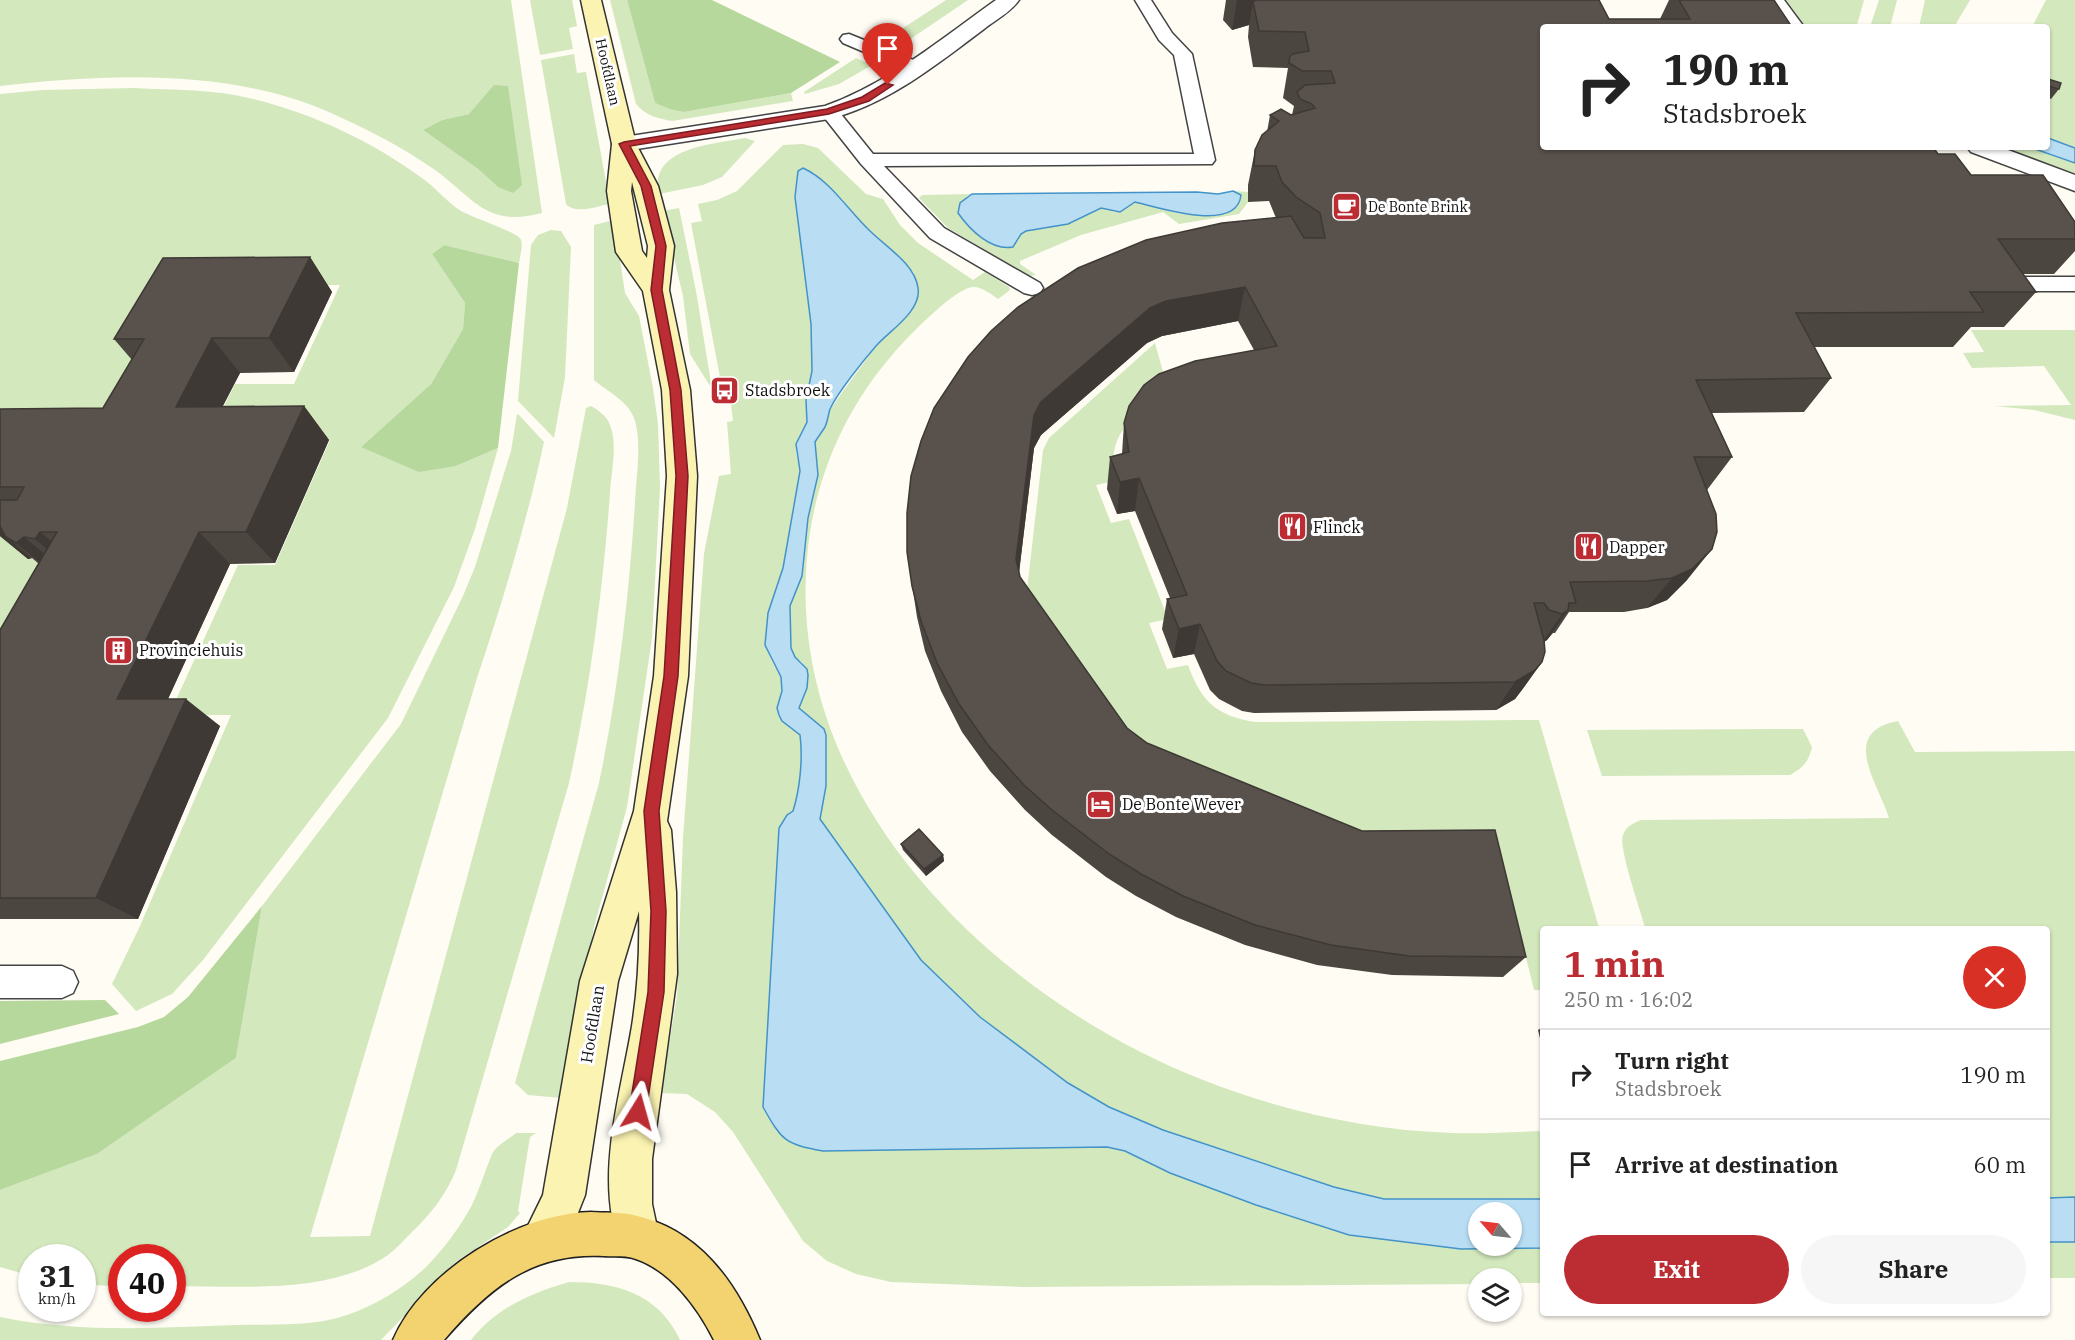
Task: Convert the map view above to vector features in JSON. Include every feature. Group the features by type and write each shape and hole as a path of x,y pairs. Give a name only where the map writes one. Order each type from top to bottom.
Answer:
{"main road":[{"path":"416,1340 446,1304 481,1273 518,1251 543,1240 592,1234 637,1237 680,1259 714,1295 737,1340"}],"street":[{"name":"Hoofdlaan","path":"543,1240 553,1223 564,1194 599,981 652,811 671,676 682,476 676,390 656,290 629,252 619,191 624,144 591,0"},
{"path":"624,144 829,112 866,99 1009,0"},
{"path":"1773,0 1791,24"},
{"path":"1987,150 2075,184"},
{"name":"Hoofdlaan","path":"637,1237 630,1214 628,1190 630,1154 656,992 658,951 659,911 652,811"}],"lane":[{"path":"868,160 1204,160 1183,54 1165,36 1143,0"},
{"path":"849,39 915,67"},
{"path":"829,112 868,160 938,233 1032,288"},
{"path":"1982,284 2075,284"},
{"path":"0,982 62,982"}],"green space":[{"path":"0,0 511,0 542,213 523,217 507,217 482,208 435,170 372,132 292,98 252,88 168,78 126,77 0,86","holes":["469,114 498,187 478,169 423,130 442,120"]},
{"path":"530,0 572,0 577,26 569,28 573,49 540,55"},
{"path":"610,0 627,0 655,103 684,112 791,93 793,101 672,121 648,114 636,104"},
{"path":"627,0 712,0 840,62 791,93 684,112 670,109 655,103"},
{"path":"946,0 968,0 900,46 885,40"},
{"path":"1786,0 1864,0 1857,24 1804,24"},
{"path":"1879,0 1897,0 1891,24 1871,24"},
{"path":"1925,0 1970,0 1956,24 1920,24"},
{"path":"2046,0 2075,0 2075,148 2050,139 2050,24 2034,24"},
{"path":"574,54 577,73 586,72 610,204 593,208 575,209 566,204 541,60"},
{"path":"856,58 872,65 839,84 805,94 804,92"},
{"path":"494,85 508,86 522,185 513,193 498,187 478,169 423,130 442,120 469,114"},
{"path":"134,88 224,93 297,112 341,130 383,152 422,178 461,211 513,233 519,237 522,245 519,263 444,245 432,254 465,303 463,329 431,384 361,447 456,466 498,448 475,529 454,587 388,718 203,960 172,994 136,1011 112,984 140,926 231,715 169,715 238,565 275,565 330,440 207,440 235,384 294,384 340,285 177,286 130,431 0,432 0,94 43,90"},
{"path":"745,138 755,141 722,177 703,185 659,194 658,178 664,166 673,157 702,146"},
{"path":"803,144 818,148 866,194 883,199 900,225 918,243 973,280 985,272 1009,287 1010,290 998,299 980,288 966,289 944,304 899,347 875,376 845,424 824,476 810,530 807,558 809,646 831,730 868,808 920,879 981,943 1051,998 1126,1044 1203,1080 1294,1110 1388,1128 1452,1133 1540,1131 1540,1199 1384,1199 1334,1187 1163,1130 1109,1107 1068,1083 980,1017 921,960 820,819 826,786 826,736 824,729 799,709 807,688 803,663 795,657 791,648 790,606 802,576 808,518 818,470 815,442 824,430 830,410 841,394 876,346 893,329 914,273 813,172 812,371 806,400 807,422 799,437 796,452 800,471 783,567 768,613 765,645 781,677 782,691 777,708 787,726 800,735 801,754 799,784 793,811 787,815 779,828 763,1107 777,1132 1107,1147 1125,1151 1170,1173 1349,1235 1468,1249 1468,1256 1522,1256 1522,1248 1540,1248 1540,1283 1522,1283 1522,1268 1468,1268 1468,1284 1023,1287 891,1282 856,1274 827,1261 803,1241 733,1132 715,1112 687,1094 661,1093 677,996 683,838 704,554 719,476 731,474 727,422 733,421 731,404 725,404 691,223 702,221 698,204 717,200 737,191 783,145"},
{"path":"2002,150 2038,150 2075,163 2075,177"},
{"path":"1233,191 1248,192 1248,202 1239,214 1179,224 1163,212 1081,235 1020,261 1020,264 1036,275 1030,276 948,228 919,198 922,195 972,194 967,196 961,218 981,237 1018,241 1021,234 1026,231 1068,224 1101,208 1115,212 1135,202 1177,213 1205,216 1239,203 1241,195"},
{"path":"679,208 696,291 712,389 690,354 683,296 663,211"},
{"path":"614,220 625,293 639,316 658,424 660,488 652,638 627,807 594,927 562,1098 528,1095 515,1083 599,783 612,714 626,608 638,462 637,431 628,408 594,380 594,225"},
{"path":"551,230 561,231 571,247 565,377 554,438 518,401 531,245 538,235"},
{"path":"444,245 519,263 498,448 456,466 419,472 361,447 431,384 463,329 465,303 432,254"},
{"path":"1971,330 2075,330 2075,420 2034,410 1995,406 2071,405 2044,366 1972,368 1963,353 1984,352"},
{"path":"1155,343 1169,394 1143,411 1125,428 1118,437 1115,449 1114,481 1096,485 1111,523 1129,519 1168,619 1149,623 1167,669 1188,665 1198,688 1220,711 1255,722 1539,720 1598,926 1540,926 1540,990 1534,990 1513,905 1348,844 1148,762 1027,590 1043,450 1049,438"},
{"path":"591,406 609,422 614,450 599,602 577,747 569,783 456,1170 437,1204 388,1255 365,1268 340,1277 312,1282 255,1287 186,1286 186,1244 108,1244 108,1286 96,1285 96,1244 18,1244 18,1272 0,1267 0,1190 97,1154 236,1058 262,906 401,724 475,567 511,451 517,414 544,442 530,501 310,1237 370,1236 567,508 586,408"},
{"path":"104,525 0,714 0,526"},
{"path":"1898,721 1915,752 2075,751 2075,1197 2050,1198 2050,926 1644,926 1622,842 1624,832 1628,827 1641,820 1889,818 1867,761 1866,748 1870,736 1880,727"},
{"path":"1803,729 1812,747 1811,752 1805,764 1790,775 1602,776 1587,730"},
{"path":"262,906 236,1058 97,1154 0,1190 0,1061 138,1027 164,1017 188,997"},
{"path":"105,1000 119,1014 0,1044 0,1001"},
{"path":"516,1133 536,1133 530,1137 518,1211 520,1213 508,1227 457,1261 381,1340 0,1340 0,1317 18,1320 18,1322 147,1328 318,1322 355,1312 398,1290 433,1260 472,1205 492,1154"},
{"path":"2050,1242 2075,1242 2075,1278 2050,1278"},
{"path":"569,1282 603,1284 634,1293 660,1311 680,1340 471,1340 503,1310 541,1291"}],"water":[{"path":"2050,139 2075,148 2075,163 2038,150 2050,150"},
{"path":"803,168 822,180 869,230 899,256 916,279 918,288 918,296 910,313 876,346 858,368 830,409 825,427 815,442 818,475 808,518 802,576 790,606 791,648 795,657 807,669 808,675 807,688 799,708 824,729 826,735 826,786 820,819 921,960 980,1017 1068,1083 1109,1107 1163,1130 1334,1187 1384,1199 1540,1199 1540,1248 1522,1248 1522,1202 1468,1202 1468,1249 1461,1249 1349,1235 1256,1205 1170,1173 1125,1151 1107,1147 823,1151 792,1143 780,1134 763,1107 779,828 787,815 793,811 799,783 801,753 800,735 782,721 779,715 777,708 782,691 781,677 765,645 768,613 783,568 800,471 796,444 807,422 806,400 812,371 811,324 795,197 798,171"},
{"path":"1233,191 1241,195 1236,207 1226,213 1212,216 1195,215 1135,202 1120,212 1101,208 1068,224 1026,231 1021,234 1013,247 997,246 982,238 958,213 960,203 972,194 1197,192 1218,194"},
{"path":"2075,1197 2075,1242 2050,1242 2050,1198"}],"building":[{"name":"De Bonte Wever","path":"1256,0 1599,0 1609,19 1690,19 1679,0 1774,0 1790,24 1540,24 1540,150 1935,150 1938,154 1955,154 1971,175 2043,175 2075,222 2075,239 1998,239 2036,292 1970,292 1984,312 1796,313 1831,378 1696,380 1732,457 1694,457 1716,514 1717,532 1712,549 1692,569 1672,578 1648,581 1570,582 1576,603 1569,603 1568,610 1562,614 1549,610 1544,603 1534,603 1545,652 1542,662 1535,670 1515,682 1264,685 1251,683 1226,671 1217,661 1200,624 1179,629 1167,599 1187,595 1139,478 1120,482 1110,457 1129,452 1124,423 1129,406 1144,385 1159,374 1195,361 1277,346 1245,287 1166,301 1150,308 1041,402 1034,415 1016,559 1020,577 1127,728 1147,743 1362,831 1495,830 1526,957 1409,956 1331,945 1255,925 1183,896 1141,874 1109,854 1052,810 1024,785 988,745 959,704 937,663 921,621 912,586 907,552 907,513 911,476 934,408 968,357 991,331 1018,307 1078,268 1146,240 1222,223 1291,216 1304,238 1325,238 1320,213 1296,197 1282,182 1276,166 1254,166 1255,150 1262,135 1279,121 1270,115 1281,109 1291,115 1315,108 1312,104 1300,99 1297,92 1305,85 1335,83 1331,71 1302,71 1289,63 1290,56 1293,54 1309,51 1305,32 1259,31 1253,2"},
{"path":"2050,80 2061,83 2059,89 2050,87"},
{"name":"Provinciehuis","path":"310,257 269,338 212,338 176,407 304,406 246,532 199,532 117,699 186,699 96,898 0,898 0,630 57,532 40,532 35,539 24,537 16,543 6,537 0,526 0,500 17,500 24,487 0,487 0,409 103,408 144,339 114,339 163,258"},
{"path":"919,829 943,855 924,869 901,844"}],"place":[{"name":"De Bonte Brink","path":"1347,207"},
{"name":"Stadsbroek","path":"724,390"},
{"name":"Flinck","path":"1292,527"},
{"name":"Dapper","path":"1588,547"},
{"name":"Provinciehuis","path":"118,650"},
{"name":"De Bonte Wever","path":"1101,804"}],"route":[{"path":"638,1112 656,992 659,911 652,811 671,676 682,476 676,390 656,290 661,246 646,186 624,144 829,112 866,99 888,85"}]}
